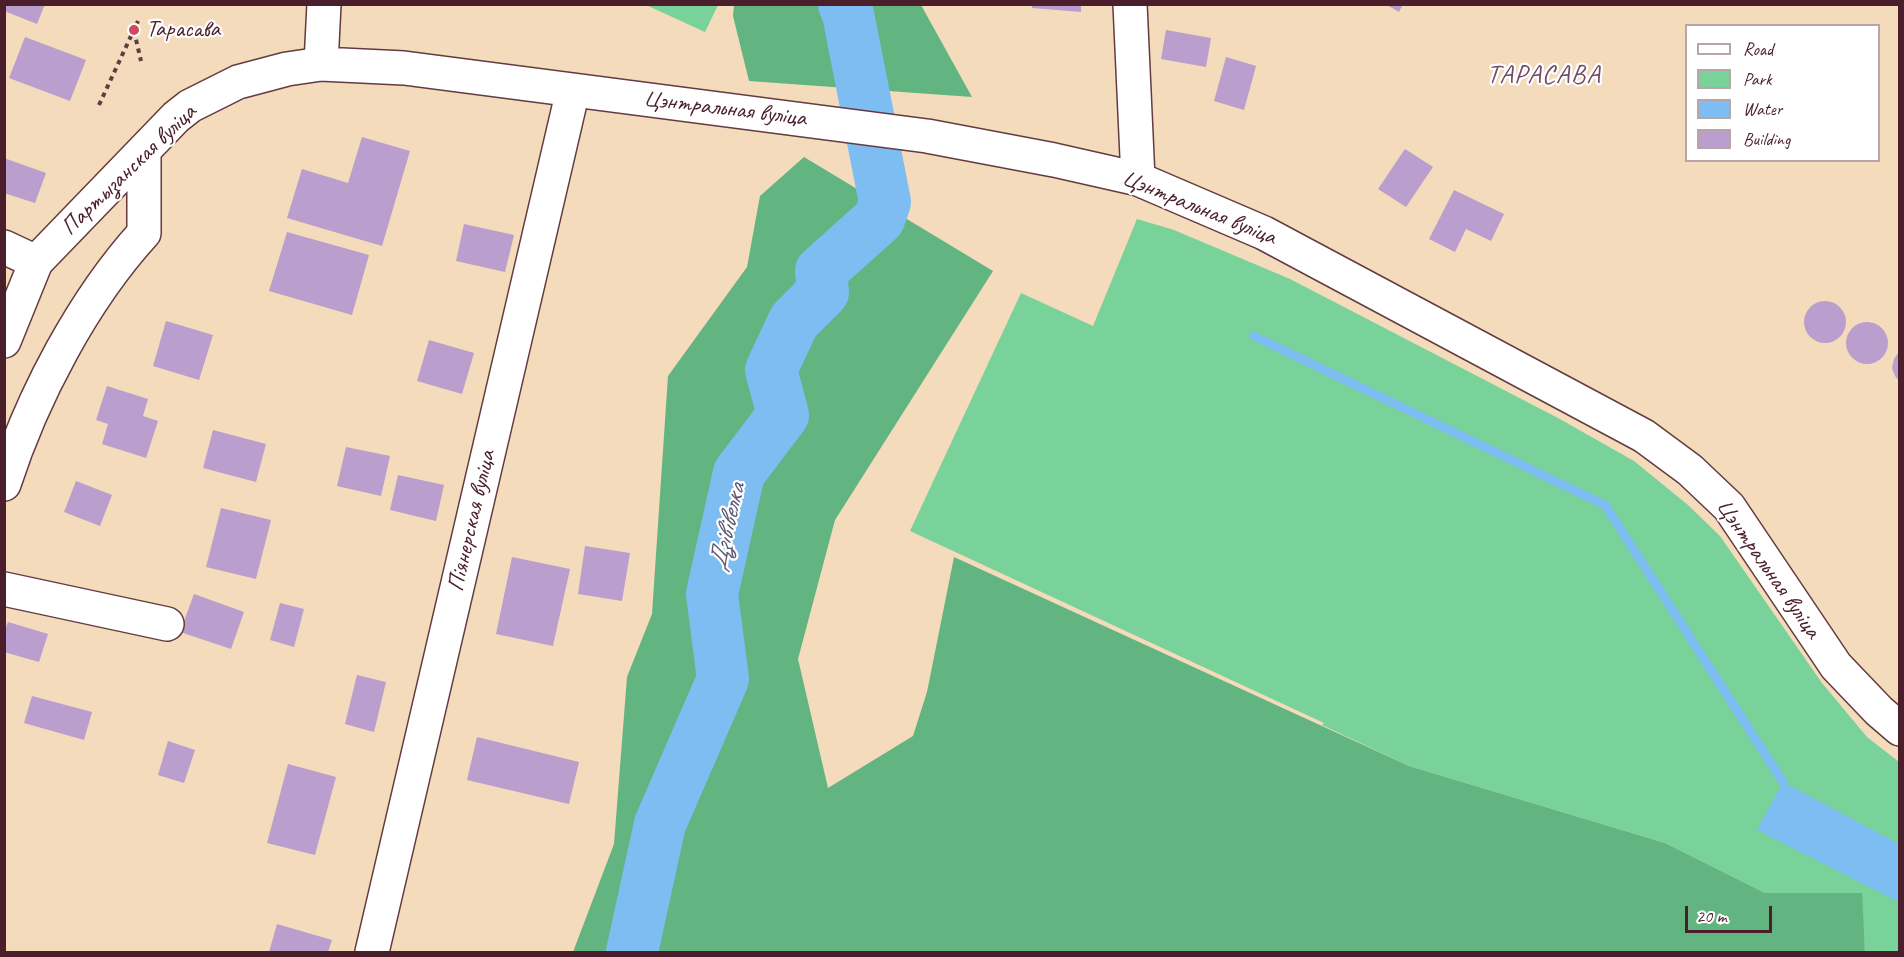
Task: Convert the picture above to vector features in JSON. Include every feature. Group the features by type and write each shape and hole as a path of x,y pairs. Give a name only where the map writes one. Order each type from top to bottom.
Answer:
{"street":[{"path":"321,64 324,4"},
{"path":"1130,4 1138,179"},
{"name":"Цэнтральная вуліца","path":"321,64 405,68 927,136 1054,160 1138,179 1264,233 1644,436 1690,470 1729,507 1836,666 1899,729"},
{"name":"Партызанская вуліца","path":"4,341 36,262 176,117 208,96 238,82 287,69 321,64"},
{"name":"Піянерская вуліца","path":"372,952 573,90"},
{"path":"4,484 13,456 54,364 118,261 144,233 144,150"},
{"path":"4,248 36,262"},
{"path":"4,589 167,624"}],"path":[{"path":"99,105 138,21"},
{"path":"134,30 141,61"}],"green space":[{"path":"718,4 705,32 646,5"},
{"path":"734,5 921,5 972,97 749,81 733,16"},
{"path":"804,157 993,271 835,520 798,659 828,788 913,736 927,692 954,557 1409,766 1665,843 1765,893 1862,893 1865,952 573,952 614,844 627,677 652,614 668,376 747,267 760,196"},
{"path":"1137,219 1174,230 1290,279 1558,418 1634,461 1688,505 1720,536 1822,683 1867,737 1899,762 1899,952 1865,952 1861,893 1765,893 1665,843 1409,766 1322,725 1324,723 910,531 1021,293 1093,326"}],"water":[{"path":"1783,782 1899,844 1899,902 1757,830"}],"building":[{"path":"4,4 45,4 37,24 4,11"},
{"path":"1032,4 1081,4 1081,12 1032,8"},
{"path":"1385,4 1403,4 1399,12"},
{"path":"1166,30 1211,38 1206,67 1161,59"},
{"path":"25,37 86,60 70,101 9,78"},
{"path":"1226,57 1256,66 1244,110 1214,101"},
{"path":"362,137 410,151 382,246 287,218 302,169 348,183"},
{"path":"1405,149 1433,167 1406,207 1378,189"},
{"path":"4,158 46,173 35,203 4,193"},
{"path":"1454,190 1504,214 1491,241 1466,229 1455,252 1429,239"},
{"path":"464,224 514,235 505,272 456,261"},
{"path":"287,232 369,255 352,315 269,291"},
{"path":"1825,301 1840,307 1846,322 1840,337 1825,343 1810,337 1804,322 1810,307"},
{"path":"166,321 213,335 199,380 153,366"},
{"path":"1867,322 1882,328 1888,343 1882,358 1867,364 1852,358 1846,343 1852,328"},
{"path":"429,340 474,353 462,394 417,381"},
{"path":"1900,350 1900,382 1892,368 1894,359"},
{"path":"107,386 148,399 143,416 158,421 146,458 102,444 108,424 96,420"},
{"path":"213,430 266,444 256,482 203,468"},
{"path":"346,447 390,456 381,496 337,486"},
{"path":"398,475 444,485 436,521 390,510"},
{"path":"76,481 112,495 100,526 64,512"},
{"path":"221,508 271,520 256,579 206,567"},
{"path":"585,546 630,553 622,601 578,594"},
{"path":"512,557 570,569 553,646 496,634"},
{"path":"194,594 244,612 231,649 180,632"},
{"path":"280,603 304,609 294,647 270,640"},
{"path":"8,622 48,634 39,662 4,652 4,632"},
{"path":"357,675 386,682 374,732 345,724"},
{"path":"32,696 92,712 84,740 24,723"},
{"path":"477,737 579,762 569,804 467,780"},
{"path":"168,741 195,750 184,783 158,775"},
{"path":"288,764 336,777 315,855 267,843"},
{"path":"277,924 332,940 328,952 269,952"}],"waterway":[{"name":"Дзівівелка","path":"632,952 660,824 723,679 712,594 739,473 783,415 771,370 794,321 823,292 821,271 879,219 885,202 848,14 844,4"},
{"path":"1254,336 1605,505 1783,782"}],"place":[{"name":"Тарасава","path":"134,30"}],"district":[{"name":"ТАРАСАВА","path":"1544,76"}]}
